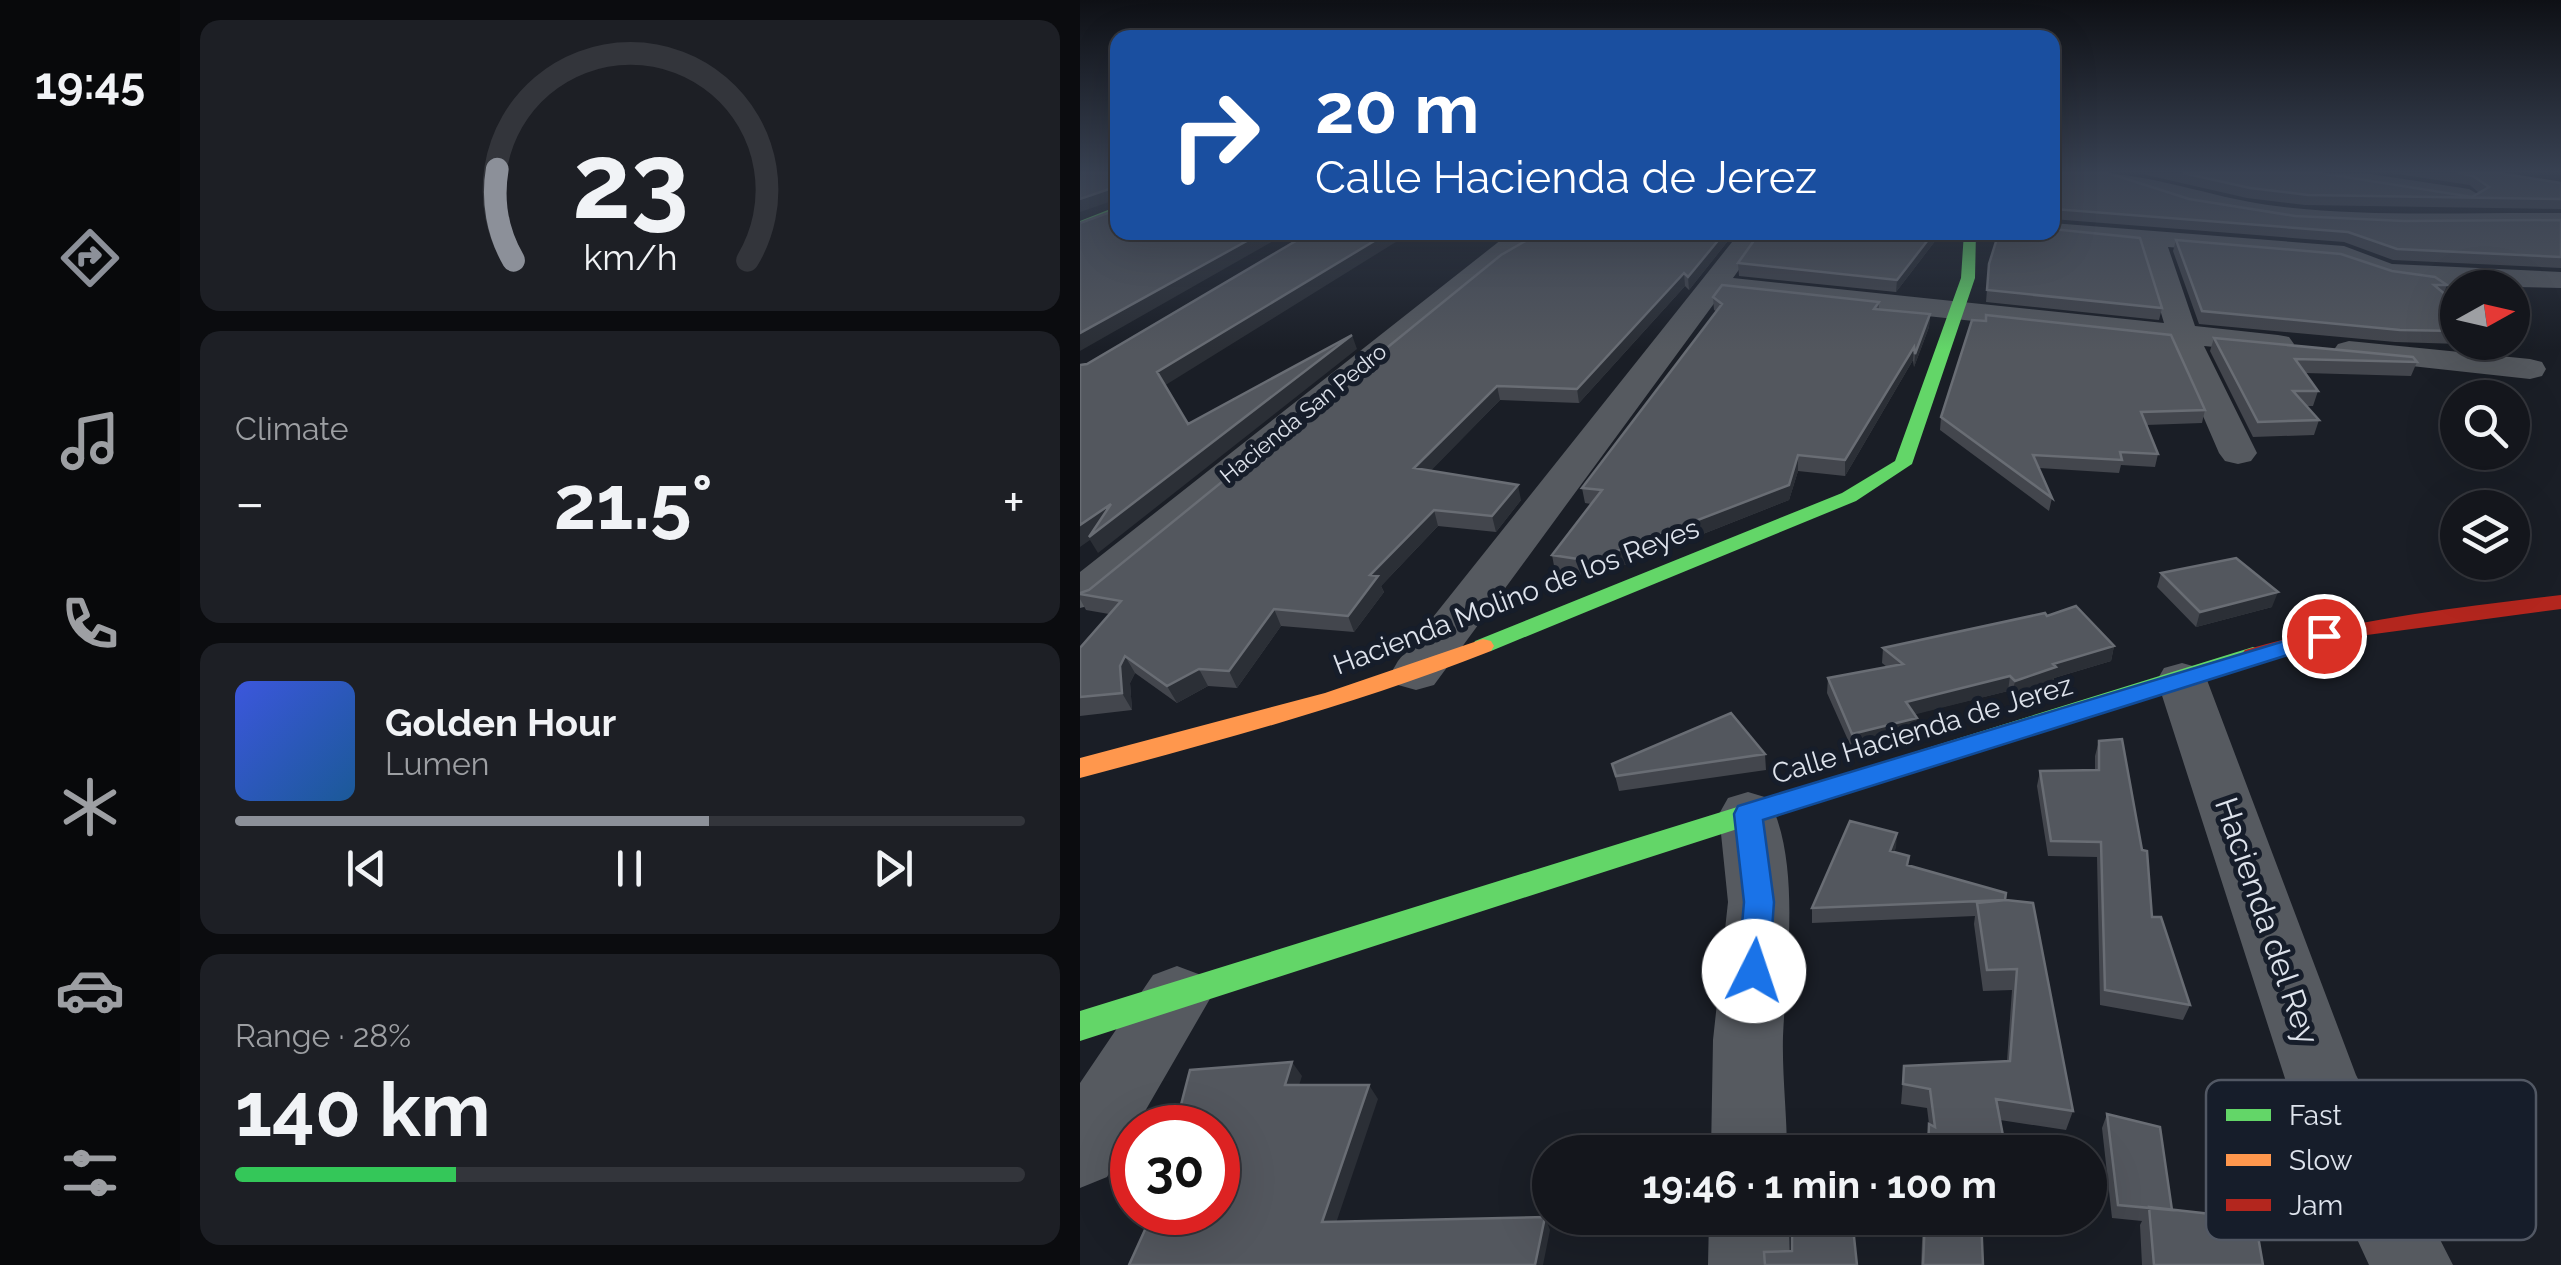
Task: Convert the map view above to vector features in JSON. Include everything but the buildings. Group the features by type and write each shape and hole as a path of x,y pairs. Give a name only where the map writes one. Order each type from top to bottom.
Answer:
{"street":[{"path":"2077,232 2344,254 2369,267 2392,272 2561,280"},
{"path":"2152,238 2183,335 2238,453"},
{"name":"Hacienda San Pedro","path":"1080,594 1517,240"},
{"path":"1416,673 1748,240"},
{"path":"1954,314 1968,278 1970,240"},
{"path":"1714,286 1954,314 2530,369"},
{"name":"Hacienda Molino de los Reyes","path":"1080,768 1274,718 1416,673 1849,497 1903,464 1954,314"},
{"name":"Calle Hacienda de Jerez","path":"1080,1026 2312,638 2384,624 2561,602"},
{"name":"Hacienda del Rey","path":"2182,680 2322,1080"},
{"path":"1748,814 1759,902 1748,1040 1748,1135"},
{"path":"1080,1150 1177,998"},
{"path":"1749,1235 1749,1265"},
{"name":"Hacienda del Rey","path":"2400,1240 2412,1265"}],"traffic: fast":[{"path":"1483,646 1849,497 1903,464 1968,278 1970,240"},
{"path":"1080,1026 2253,655"}],"traffic: slow":[{"path":"1080,768 1334,699 1483,646"}],"traffic: jam":[{"path":"2253,655 2367,628 2561,602"}],"route":[{"path":"1754,971 1759,902 1748,814 2294,642 2324,636"}]}
